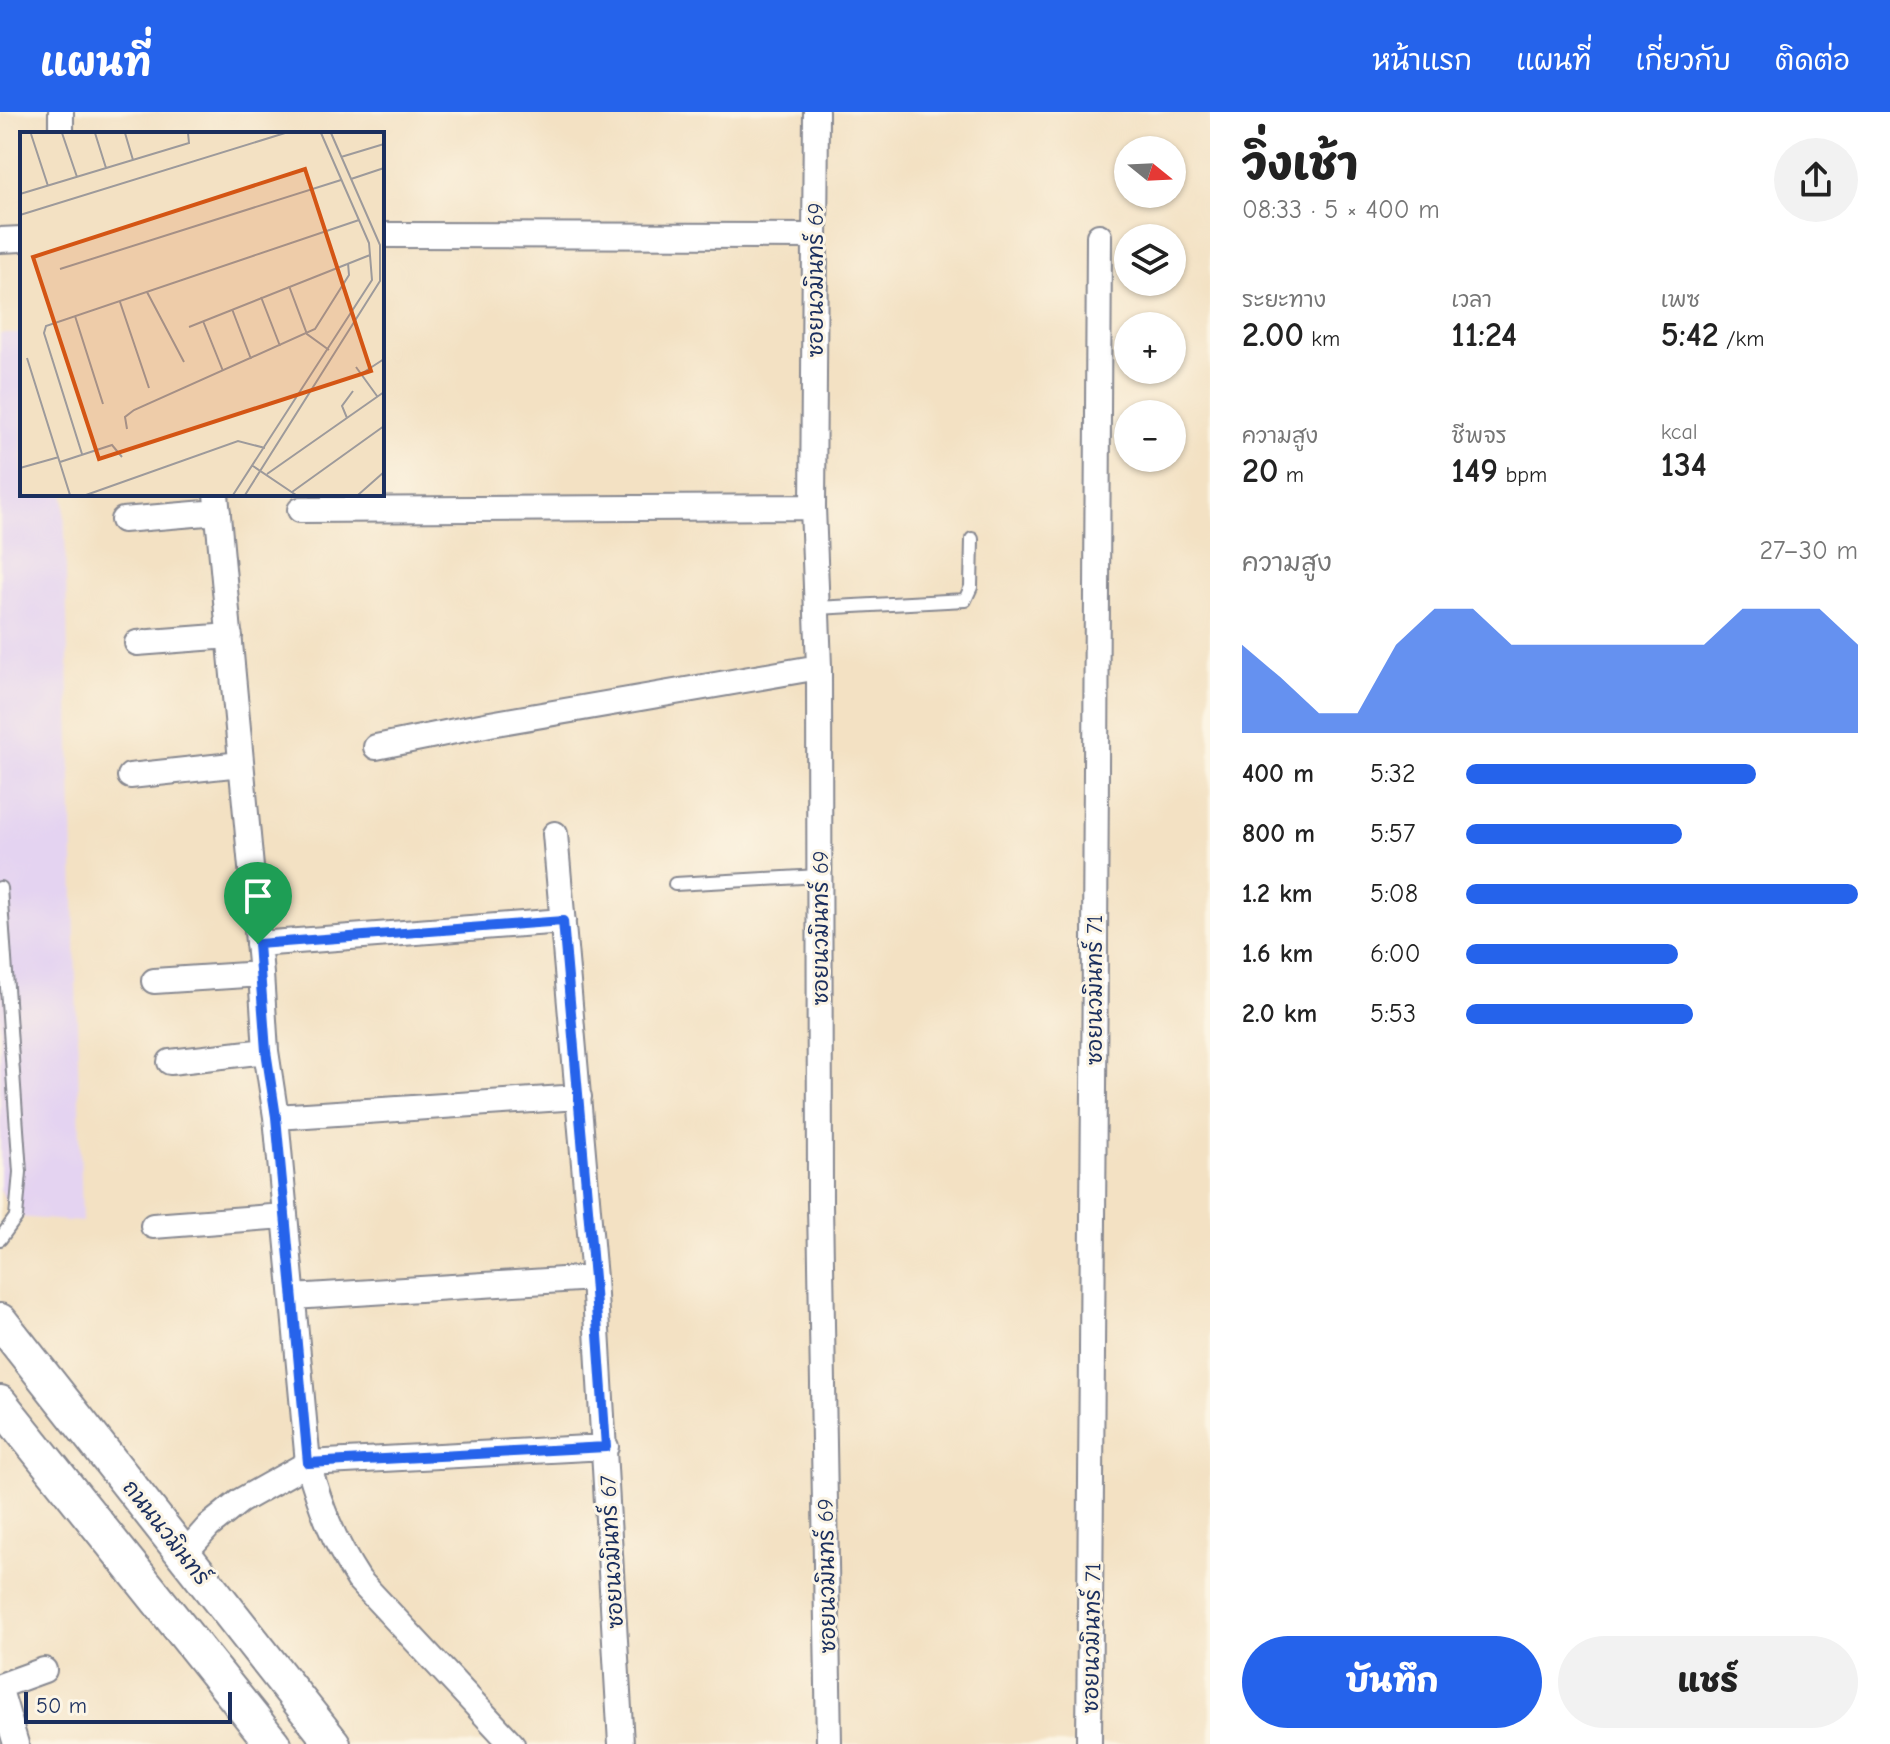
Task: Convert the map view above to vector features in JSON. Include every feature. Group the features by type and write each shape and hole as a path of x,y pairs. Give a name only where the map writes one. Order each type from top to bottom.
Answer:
{"main road":[{"name":"ถนนนวมินทร์","path":"0,1321 333,1744"},
{"path":"0,1403 273,1744"}],"street":[{"name":"ซอยนวมินทร์ 69","path":"816,112 813,507 819,667 820,1204 829,1744"},
{"path":"384,235 815,236"},
{"name":"ซอยนวมินทร์ 71","path":"1089,1744 1095,1269 1093,889 1099,236"},
{"path":"0,240 20,239"},
{"path":"123,520 217,503 266,1051 276,1117 308,1463 323,1516 359,1580 512,1744"},
{"path":"300,510 813,507"},
{"path":"137,643 230,636"},
{"path":"376,747 819,667"},
{"path":"130,776 241,764"},
{"name":"ซอยนวมินทร์ 67","path":"555,834 594,1278 621,1744"},
{"path":"258,944 563,921"},
{"path":"154,981 261,974"},
{"path":"170,1062 266,1051"},
{"path":"276,1117 579,1097"},
{"path":"153,1226 284,1216"},
{"path":"293,1297 594,1278"},
{"path":"184,1554 209,1526 240,1501 308,1463 606,1447"},
{"path":"16,1744 0,1688 44,1670"}],"lane":[{"path":"817,608 965,600 971,587 972,539"},
{"path":"675,884 819,876"},
{"path":"0,888 20,1196 16,1217 0,1239"}],"shaded area":[{"path":"0,333 20,333 20,496 64,496 82,1222 16,1217 0,1190"}],"route":[{"path":"563,921 606,1447 308,1463 258,944 563,921"}]}
